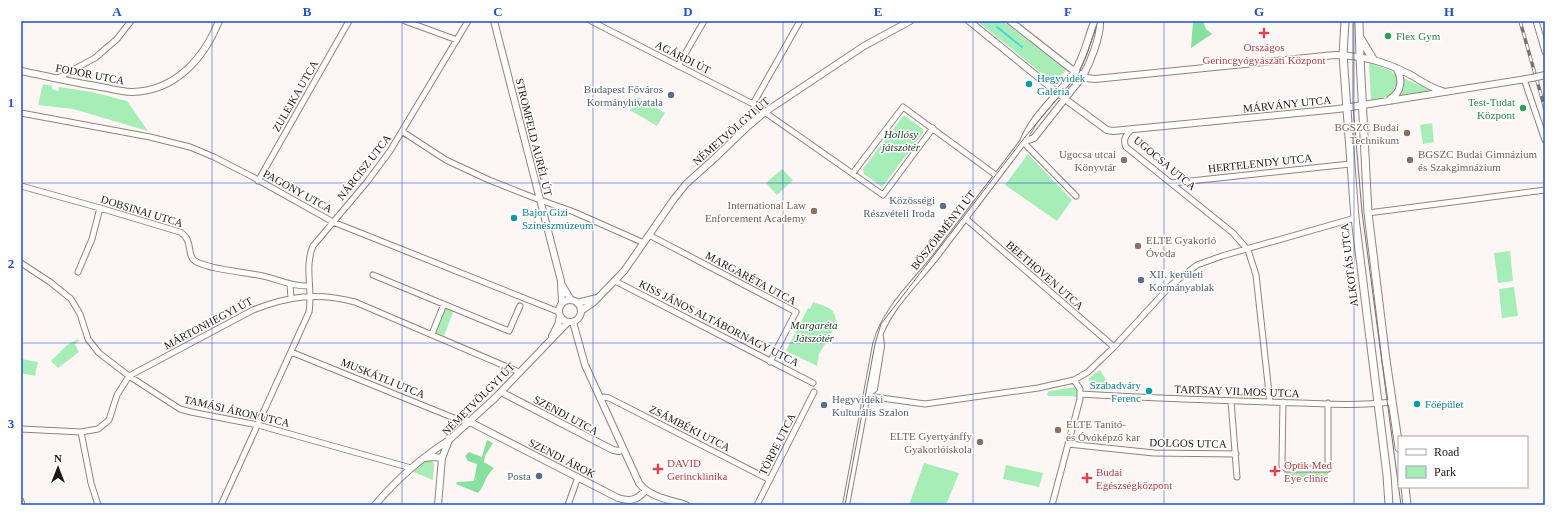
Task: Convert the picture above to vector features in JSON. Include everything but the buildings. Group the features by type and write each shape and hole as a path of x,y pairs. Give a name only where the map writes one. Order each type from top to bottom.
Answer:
{"main road":[{"name":"ALKOTÁS UTCA","path":"1344,21 1343,55 1355,218 1389,505"},
{"path":"1360,21 1359,36 1368,214 1398,441"},
{"path":"1359,36 1363,45 1373,59"},
{"path":"1405,488 1407,505"}],"street":[{"path":"58,78 95,58 117,39 131,21"},
{"name":"FODOR UTCA","path":"21,71 126,91 142,91 160,86 176,78 191,66 204,51 219,21"},
{"name":"ZULEJKA UTCA","path":"258,181 349,21"},
{"path":"405,21 457,40"},
{"name":"NÁRCISZ UTCA","path":"221,505 309,312 309,266 311,252 320,238 367,182 403,132 468,21"},
{"name":"STROMFELD AURÉL ÚT","path":"494,21 560,281 562,303"},
{"name":"AGÁRDI ÚT","path":"591,21 753,104 883,195 932,128"},
{"path":"678,66 704,21"},
{"path":"753,104 800,21"},
{"name":"NÉMETVÖLGYI ÚT","path":"581,312 615,281 686,184 765,112 864,46 910,21"},
{"name":"UGOCSA UTCA","path":"969,21 1061,96 1107,130 1117,131 1132,129"},
{"path":"1010,21 1079,74 1096,79 1329,55 1343,55 1373,59 1396,68 1431,87 1443,91"},
{"name":"BÖSZÖRMÉNYI ÚT","path":"846,505 867,396 874,389 881,346 880,331 889,314 937,255 1023,142 1029,128 1061,96 1079,74 1087,69 1101,28 1099,21 1093,25 1079,74 1061,96 1034,138 1023,142"},
{"path":"1536,21 1545,52"},
{"path":"1389,100 1395,97 1400,87 1400,77 1396,68"},
{"name":"MÁRVÁNY UTCA","path":"1132,129 1362,105 1545,75"},
{"path":"1524,79 1545,140"},
{"path":"853,173 903,107 997,176"},
{"name":"PAGONY UTCA","path":"21,113 164,140 190,148 214,157 333,222 559,314"},
{"name":"UGOCSA UTCA","path":"1132,129 1126,135 1124,140 1126,146 1233,233 1248,250"},
{"path":"403,132 446,160 489,180 574,212 644,243"},
{"path":"1023,142 1076,196"},
{"name":"HERTELENDY UTCA","path":"1172,183 1350,164"},
{"name":"DOBSINAI UTCA","path":"21,186 167,228 185,235 188,239 193,259 196,261 232,271 260,275 290,285 309,286"},
{"path":"1368,214 1545,190"},
{"path":"78,272 92,239 100,208"},
{"name":"BEETHOVEN UTCA","path":"965,218 1114,347"},
{"path":"867,396 925,404 1038,388 1074,380 1088,372 1114,347 1171,285 1197,265 1355,218"},
{"name":"MARGARÉTA UTCA","path":"649,235 796,312 770,362"},
{"path":"1248,250 1256,275 1270,402"},
{"name":"TAMÁSI ÁRON UTCA","path":"21,263 50,282 71,299 80,314 88,339 94,348 130,376 180,409 258,425 410,468"},
{"path":"373,275 509,330 520,306"},
{"name":"STROMFELD AURÉL ÚT","path":"560,281 574,302"},
{"name":"KISS JÁNOS ALTÁBORNAGY UTCA","path":"615,281 812,383"},
{"path":"290,285 291,298"},
{"name":"MÁRTONHEGYI ÚT","path":"21,429 81,432 92,431 104,425 109,420 122,386 130,376 253,310 273,302 291,298 310,296 331,297 355,302 519,372"},
{"name":"NÉMETVÖLGYI ÚT","path":"574,302 590,300 600,296"},
{"path":"574,302 581,312 578,318 571,322 562,319 559,314 562,303 574,302"},
{"path":"432,334 444,304"},
{"name":"NÉMETVÖLGYI ÚT","path":"549,341 558,325 559,314"},
{"path":"571,322 584,360 600,399 639,483 646,490 686,505"},
{"name":"NÉMETVÖLGYI ÚT","path":"438,505 442,458 448,440 486,407 549,341 571,322"},
{"name":"MUSKÁTLI UTCA","path":"291,352 454,418 468,422"},
{"path":"1052,505 1081,394 1080,389 1074,380"},
{"name":"SZENDI UTCA","path":"501,392 613,450 619,451 623,449"},
{"name":"TÖRPE UTCA","path":"757,505 814,392"},
{"name":"TARTSAY VILMOS UTCA","path":"1081,394 1231,401 1378,404 1392,402"},
{"name":"ZSÁMBÉKI UTCA","path":"600,399 604,397 609,398 770,480"},
{"path":"1231,401 1236,454 1236,477"},
{"path":"1283,402 1282,461 1284,468 1287,470 1328,469 1328,403"},
{"name":"SZENDI ÁROK","path":"468,422 618,498 625,500 636,499 646,490"},
{"path":"81,432 91,483 98,505"},
{"path":"375,505 410,468 448,440"},
{"name":"DOLGOS UTCA","path":"1068,444 1154,453 1236,454"},
{"path":"422,458 442,458"},
{"path":"568,505 578,478"}],"green space":[{"path":"977,21 1003,21 1066,70 1055,84"},
{"path":"1193,21 1203,21 1206,29 1212,34 1191,48"},
{"path":"1369,62 1391,71 1397,77 1397,88 1391,95 1382,99 1371,101"},
{"path":"1403,78 1428,89 1428,92 1400,96 1404,88"},
{"path":"43,84 52,86 52,89 58,91 59,87 92,92 127,101 148,131 73,109 38,105"},
{"path":"638,97 665,113 657,126 630,110"},
{"name":"Hollósy játszótér","path":"904,115 923,129 923,133 882,187 864,174 863,169"},
{"path":"1432,123 1434,142 1423,144 1420,125"},
{"path":"1028,154 1072,200 1057,221 1005,185"},
{"path":"782,169 793,180 777,195 766,183"},
{"path":"1510,251 1513,281 1498,283 1494,253"},
{"path":"1514,287 1518,316 1502,318 1499,289"},
{"name":"Margaréta Játszótér","path":"813,302 831,309 836,320 832,326 832,332 819,354 817,366 786,351 808,308 810,309"},
{"path":"445,306 454,310 444,336 435,332"},
{"path":"78,339 79,341 75,344 79,352 58,368 51,361 67,345"},
{"path":"21,359 38,362 35,376 21,373"},
{"path":"1100,370 1105,378 1106,388 1091,387 1089,378"},
{"path":"1075,387 1078,390 1078,398 1072,396 1048,396 1047,394 1049,391"},
{"path":"487,440 493,443 485,456 484,462 494,468 478,493 456,484 457,482 474,481 477,464 468,461 465,456 469,452 482,457"},
{"path":"430,460 434,463 433,480 411,471 424,461"},
{"path":"924,463 959,473 946,505 909,505"},
{"path":"1006,465 1043,473 1039,487 1003,479"},
{"path":"1284,470 1328,471 1328,481 1284,481"}],"waterway":[{"path":"997,27 1022,47"}],"tram line":[{"path":"845,505 875,344 881,324 1025,137 1079,73 1098,21"},
{"path":"1353,21 1353,106 1362,212 1398,482"},
{"path":"1399,488 1401,505"}],"railway":[{"path":"1520,21 1545,109"}],"place":[{"name":"Országos Gerincgyógyászati Központ","path":"1264,33"},
{"name":"Flex Gym","path":"1388,36"},
{"name":"Hegyvidék Galéria","path":"1029,84"},
{"name":"Budapest Főváros Kormányhivatala","path":"671,95"},
{"name":"Test-Tudat Központ","path":"1523,108"},
{"name":"BGSZC Budai Technikum","path":"1407,133"},
{"name":"Ugocsa utcai Könyvtár","path":"1124,160"},
{"name":"BGSZC Budai Gimnázium és Szakgimnázium","path":"1410,160"},
{"name":"Közösségi Részvételi Iroda","path":"943,206"},
{"name":"International Law Enforcement Academy","path":"814,211"},
{"name":"Bajor Gizi Színészmúzeum","path":"514,218"},
{"name":"ELTE Gyakorló Óvoda","path":"1138,246"},
{"name":"XII. kerületi Kormányablak","path":"1141,280"},
{"name":"Szabadváry Ferenc","path":"1149,391"},
{"name":"Főépület","path":"1417,404"},
{"name":"Hegyvidéki Kulturális Szalon","path":"824,405"},
{"name":"ELTE Tanitó- és Óvóképző kar","path":"1058,430"},
{"name":"ELTE Gyertyánffy Gyakorlóiskola","path":"980,442"},
{"name":"DAVID Gerincklinika","path":"658,469"},
{"name":"Optik Med Eye clinic","path":"1275,471"},
{"name":"Posta","path":"539,476"},
{"name":"Budai Egészségközpont","path":"1087,478"}]}
